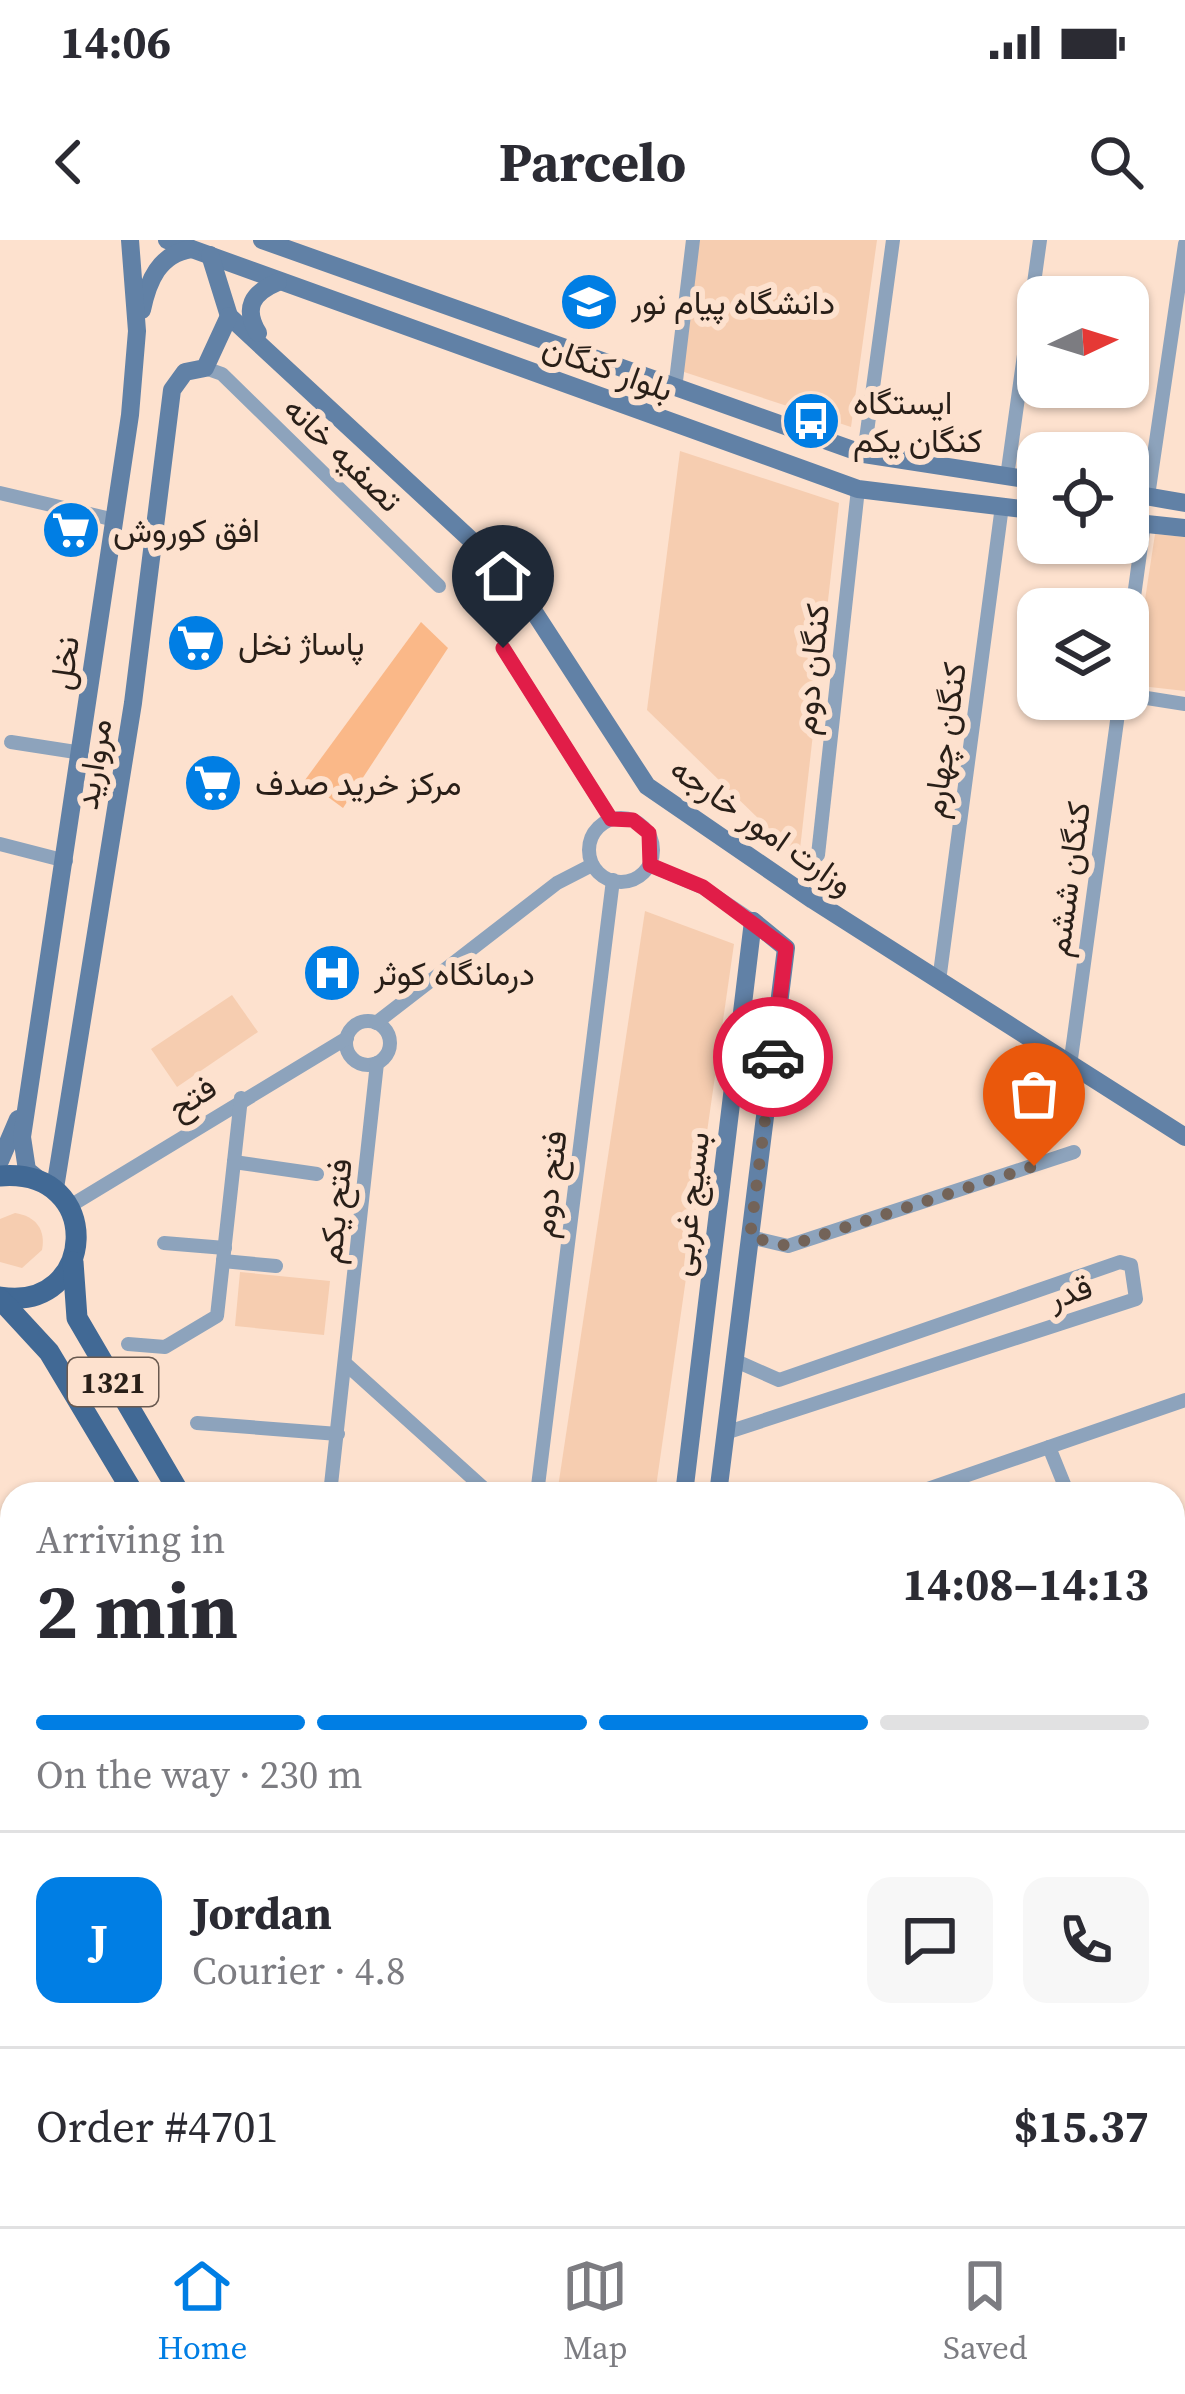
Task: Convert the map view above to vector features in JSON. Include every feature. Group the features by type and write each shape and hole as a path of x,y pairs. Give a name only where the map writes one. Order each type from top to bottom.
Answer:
{"main road":[{"name":"نخل","path":"29,1093 115,520 137,331 130,240"},
{"name":"بلوار کنگان","path":"167,240 858,489 1017,508"},
{"name":"بلوار کنگان","path":"262,240 864,454 1017,478"},
{"path":"137,331 148,280 175,252 200,252 230,316"},
{"path":"344,305 359,275"},
{"path":"263,343 249,317 250,305 263,288 278,282"},
{"name":"وزارت امور خارجه","path":"230,316 512,578 646,786 1185,1137"},
{"name":"مروارید","path":"46,1184 133,703 172,390 185,372 205,368 230,316"},
{"path":"858,489 864,454"},
{"path":"1149,497 1185,503"},
{"path":"1149,524 1185,528"},
{"name":"بسیج غربی","path":"719,1482 786,948 753,922"},
{"name":"بسیج غربی","path":"685,1482 753,922"},
{"path":"0,1298 32,1297 49,1289 73,1262 76,1224 70,1206 22,1157 29,1093"},
{"path":"0,1161 29,1093"},
{"path":"0,1176 46,1184"},
{"name":"1321","path":"73,1262 77,1318 173,1482"},
{"name":"1321","path":"0,1298 49,1352 127,1482"}],"street":[{"path":"675,389 693,240"},
{"path":"864,454 893,240"},
{"path":"1007,477 1040,240"},
{"path":"1149,456 1177,357 1185,244"},
{"name":"تصفیه خانه","path":"205,368 222,374 439,586"},
{"name":"کنگان دوم","path":"818,855 858,489"},
{"path":"0,493 115,520"},
{"name":"کنگان چهارم","path":"939,981 1002,506"},
{"path":"503,648 611,819"},
{"path":"1149,698 1185,704"},
{"name":"کنگان ششم","path":"1070,1066 1117,720"},
{"path":"11,742 82,753"},
{"path":"611,819 633,820 649,833 650,865 635,879 613,880 592,865 591,837 611,819"},
{"path":"0,844 66,861"},
{"path":"376,1023 557,884 592,865"},
{"path":"650,865 703,887 753,922"},
{"name":"فتح دوم","path":"538,1482 613,880"},
{"path":"361,1022 376,1023 387,1032 390,1047 377,1063 357,1062 348,1052 346,1038 361,1022"},
{"name":"فتح","path":"70,1206 346,1038"},
{"name":"فتح یکم","path":"332,1482 377,1063"},
{"path":"128,1344 165,1347 217,1316 241,1098"},
{"path":"750,1237 788,1246 1074,1152"},
{"path":"234,1162 317,1174"},
{"path":"164,1243 276,1265"},
{"name":"قدر","path":"725,1433 1136,1299 1135,1278 1131,1265 1120,1262 779,1380 736,1361"},
{"path":"347,1365 477,1482"},
{"path":"947,1482 1185,1400"},
{"path":"197,1423 338,1434"},
{"path":"1048,1447 1063,1482"}],"shaded area":[{"path":"698,240 877,240 851,427 681,371"},
{"path":"680,451 839,503 799,858 647,710"},
{"path":"1155,534 1185,537 1185,691 1149,687 1147,588"},
{"path":"421,622 448,648 343,808 305,780"},
{"path":"645,911 734,944 657,1482 559,1482"},
{"path":"232,995 258,1032 177,1087 151,1049"},
{"path":"15,1213 34,1221 42,1236 42,1250 22,1268 0,1262 0,1219"},
{"path":"240,1272 330,1281 324,1335 235,1326"}],"way so far":[{"path":"773,1057 750,1237 788,1246 1034,1166"}],"place":[{"name":"دانشگاه پیام نور","path":"589,302"},
{"name":"ایستگاه کنگان یکم","path":"811,421"},
{"name":"افق کوروش","path":"71,530"},
{"name":"پاساژ نخل","path":"196,643"},
{"name":"مرکز خرید صدف","path":"213,783"},
{"name":"درمانگاه کوثر","path":"332,973"}],"route":[{"path":"503,648 611,819 633,820 649,833 653,844 650,865 703,887 786,948 773,1057"}]}
